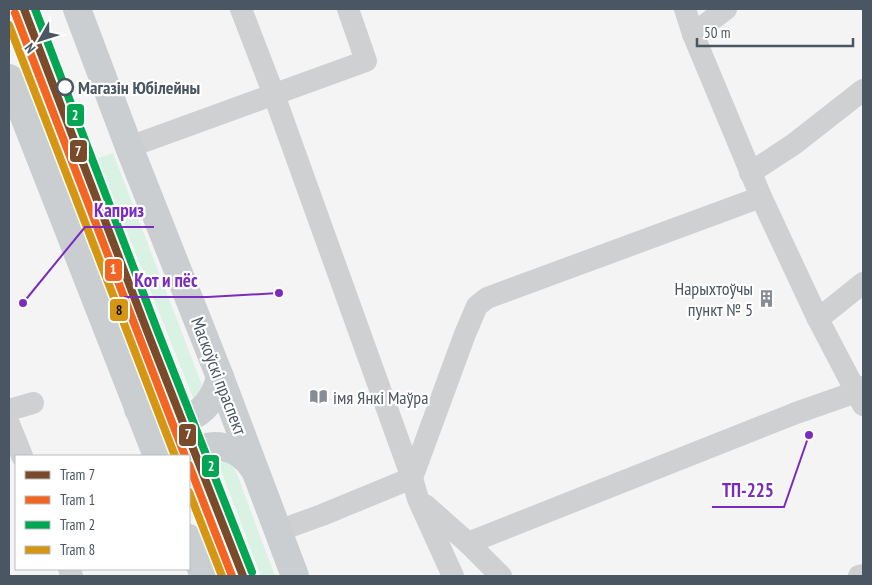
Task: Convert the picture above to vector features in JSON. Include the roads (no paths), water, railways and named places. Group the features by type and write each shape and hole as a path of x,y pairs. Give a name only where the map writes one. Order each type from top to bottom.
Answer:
{"main road":[{"name":"Маскоўскі праспект","path":"77,9 296,576"},
{"path":"9,78 17,123 157,455"},
{"path":"138,409 149,416 161,420 186,418 205,406 215,393 220,377"},
{"path":"190,455 209,447 220,446 230,448 248,460 254,469"},
{"path":"190,541 204,576"}],"street":[{"path":"241,9 274,94 415,489 453,576"},
{"path":"129,147 366,61 348,9"},
{"path":"468,543 796,413 861,395 818,319 750,173 693,34 685,9"},
{"path":"693,34 726,9"},
{"path":"750,173 794,144 863,90"},
{"path":"415,489 465,334 477,306 487,298 761,197"},
{"path":"818,319 863,283"},
{"path":"9,410 33,402"},
{"path":"9,424 22,455"},
{"path":"278,531 322,515 415,489"},
{"path":"415,489 501,576"},
{"path":"859,576 863,575"}],"tram line":[{"name":"7","path":"24,9 243,576"},
{"name":"2","path":"35,9 252,572"},
{"name":"1","path":"15,13 185,455"},
{"name":"8","path":"9,25 175,455"},
{"name":"1","path":"190,468 232,576"},
{"name":"8","path":"190,495 222,576"}],"place":[{"name":"Магазін Юбілейны","path":"65,87"},
{"name":"Кот и пёс","path":"279,293"},
{"name":"Нарыхтоўчы пункт № 5","path":"767,298"},
{"name":"Каприз","path":"23,303"},
{"name":"імя Янкі Маўра","path":"319,397"},
{"name":"ТП-225","path":"809,435"}]}
